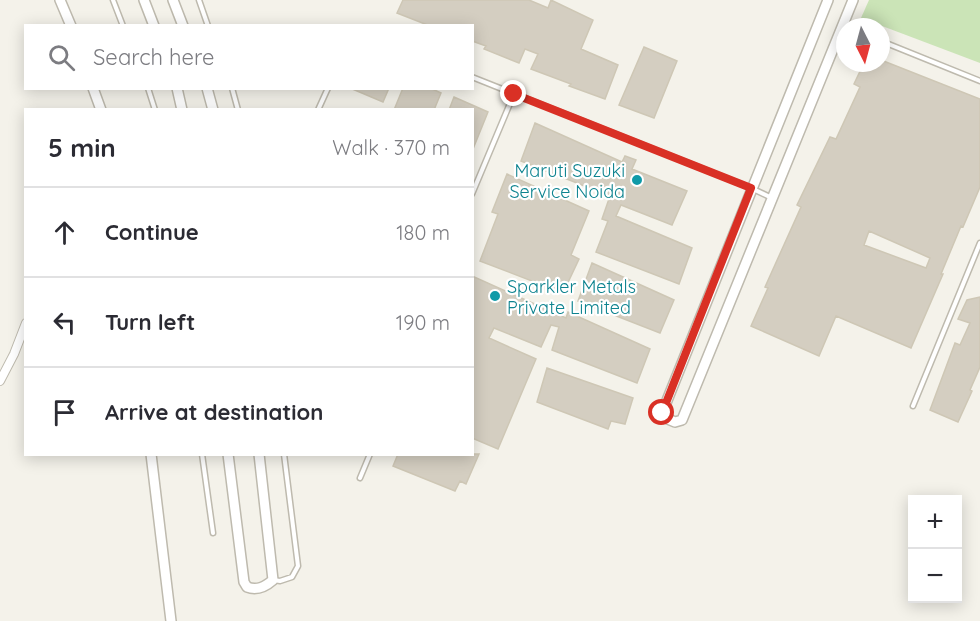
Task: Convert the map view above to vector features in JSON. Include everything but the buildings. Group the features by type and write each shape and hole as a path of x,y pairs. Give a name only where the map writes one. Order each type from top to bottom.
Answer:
{"street":[{"path":"60,0 70,24"},
{"path":"144,0 153,24"},
{"path":"173,0 182,24"},
{"path":"828,0 751,188 662,413 663,417 676,422 682,420 836,45"},
{"path":"847,18 853,0"},
{"path":"94,90 100,108"},
{"path":"177,90 182,108"},
{"path":"208,90 212,108"},
{"path":"0,381 24,328"},
{"path":"150,456 171,621"},
{"path":"228,456 244,582 247,587 253,589 266,586 273,580 259,456"}],"lane":[{"path":"113,0 122,24"},
{"path":"199,0 207,24"},
{"path":"890,45 980,81"},
{"path":"474,78 772,198"},
{"path":"149,90 154,108"},
{"path":"233,90 237,108"},
{"path":"319,108 327,90"},
{"path":"474,189 514,94"},
{"path":"914,406 980,243"},
{"path":"202,456 213,532"},
{"path":"273,580 280,582 292,577 298,566 284,456"},
{"path":"360,478 369,456"}],"green space":[{"path":"869,0 980,0 980,63 890,29 890,18 861,18"}],"place":[{"name":"Maruti Suzuki Service Noida","path":"637,180"},
{"name":"Sparkler Metals Private Limited","path":"495,296"}],"route":[{"path":"514,94 751,188 662,413"}]}
